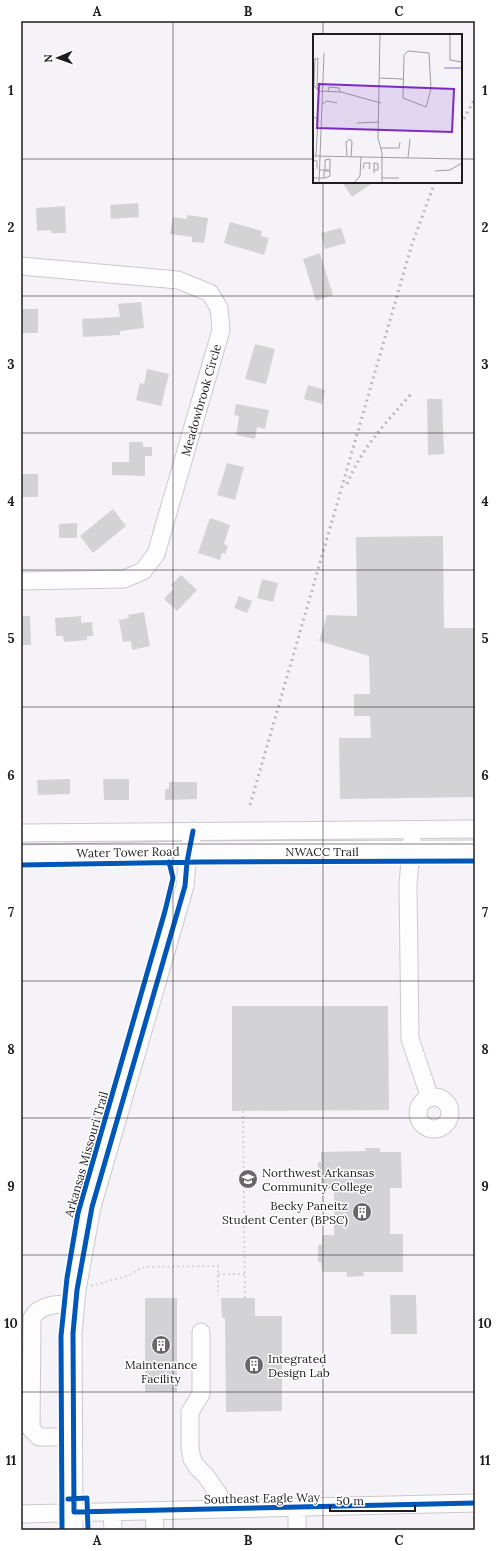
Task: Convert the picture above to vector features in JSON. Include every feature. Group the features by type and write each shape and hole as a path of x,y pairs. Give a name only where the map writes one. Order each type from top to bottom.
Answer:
{"street":[{"name":"Meadowbrook Circle","path":"21,266 178,280 210,293 219,308 221,330 156,554 143,571 124,579 21,581"},
{"name":"Water Tower Road","path":"21,833 413,828 475,829"},
{"path":"413,828 408,884 410,1039 430,1098"},
{"path":"74,1530 73,1333 77,1290 92,1207 186,886 187,862 193,831"},
{"name":"Water Tower Road","path":"21,854 190,850 475,849"},
{"path":"73,1438 39,1437 31,1429 32,1318 35,1313 42,1308 76,1304"},
{"path":"201,1332 201,1394 190,1412 190,1448 192,1459 219,1495 220,1509"},
{"name":"Southeast Eagle Way","path":"21,1514 475,1504"},
{"path":"296,1508 298,1530"},
{"path":"154,1511 155,1530"},
{"path":"112,1512 113,1530"}],"path":[{"path":"243,1111 245,1298"},
{"path":"86,1287 130,1276 137,1270 145,1267 218,1266 218,1296"},
{"path":"218,1274 245,1274"}],"building":[{"path":"343,183 373,183 352,197"},
{"path":"138,203 139,217 111,219 110,205"},
{"path":"65,206 66,233 51,233 51,230 37,231 36,208"},
{"path":"187,215 208,218 204,243 192,242 192,237 170,234 173,217 187,219"},
{"path":"230,222 262,231 261,236 269,238 264,255 224,243"},
{"path":"341,228 346,243 325,249 321,233"},
{"path":"320,253 333,295 316,301 303,259"},
{"path":"141,302 144,328 120,331 120,335 83,337 82,319 120,317 118,304"},
{"path":"21,309 38,309 38,333 21,333"},
{"path":"255,344 275,349 266,384 245,379"},
{"path":"147,369 169,374 161,406 136,400 140,383 144,384"},
{"path":"308,385 325,390 322,404 304,399"},
{"path":"427,399 442,399 444,454 428,455"},
{"path":"236,404 269,410 265,429 257,427 255,439 236,435 239,416 234,415"},
{"path":"129,442 143,442 143,447 152,447 152,456 145,456 145,476 112,475 112,462 129,462"},
{"path":"227,463 244,467 235,500 217,495"},
{"path":"21,474 38,474 38,497 21,497"},
{"path":"113,509 126,526 93,553 80,536"},
{"path":"210,518 230,525 224,544 228,546 225,554 222,553 220,560 198,553"},
{"path":"77,523 77,538 59,538 59,524"},
{"path":"443,536 444,628 475,628 475,797 340,799 339,738 371,738 370,716 354,716 354,694 370,694 369,656 319,641 327,615 357,616 356,537"},
{"path":"181,575 197,590 177,611 164,599 174,588 171,585"},
{"path":"262,579 278,583 273,602 257,598"},
{"path":"239,596 252,601 247,613 234,608"},
{"path":"144,612 150,646 132,650 131,641 123,642 119,620 129,618 128,615"},
{"path":"21,616 30,616 31,645 21,645"},
{"path":"81,616 81,623 92,622 93,636 87,636 87,640 64,642 63,636 56,636 55,618"},
{"path":"70,779 70,794 38,795 37,780"},
{"path":"103,779 129,779 129,800 104,800"},
{"path":"169,782 197,782 197,799 165,800 165,789 169,789"},
{"path":"232,1006 388,1006 389,1110 232,1111"},
{"name":"Becky Paneitz Student Center (BPSC)","path":"365,1148 380,1148 380,1152 401,1152 402,1188 390,1188 390,1234 403,1234 403,1272 363,1272 364,1276 347,1277 347,1272 322,1272 321,1262 318,1262 318,1245 322,1245 322,1235 334,1235 334,1189 321,1189 321,1178 318,1178 318,1162 321,1162 321,1152 366,1151"},
{"path":"390,1295 416,1295 417,1334 391,1334"},
{"name":"Maintenance Facility","path":"145,1298 177,1298 177,1392 145,1392"},
{"name":"Integrated Design Lab","path":"221,1298 255,1298 255,1316 282,1316 282,1411 226,1412 225,1318 222,1318"}],"railway":[{"path":"462,122 475,98"},
{"path":"250,805 412,244 435,183"},
{"path":"347,484 353,470 367,447 411,394"}],"cycle path":[{"path":"193,831 187,862 185,886 92,1207 77,1290 73,1333 74,1512 475,1503"},
{"name":"NWACC Trail","path":"21,865 201,862 475,861"},
{"name":"Arkansas Missouri Trail","path":"62,1530 61,1336 67,1278 78,1213 165,911 173,878 169,862"},
{"path":"68,1499 87,1498 88,1530"}],"place":[{"name":"Northwest Arkansas Community College","path":"248,1179"},
{"name":"Becky Paneitz Student Center (BPSC)","path":"362,1212"},
{"name":"Maintenance Facility","path":"161,1345"},
{"name":"Integrated Design Lab","path":"254,1365"}]}
